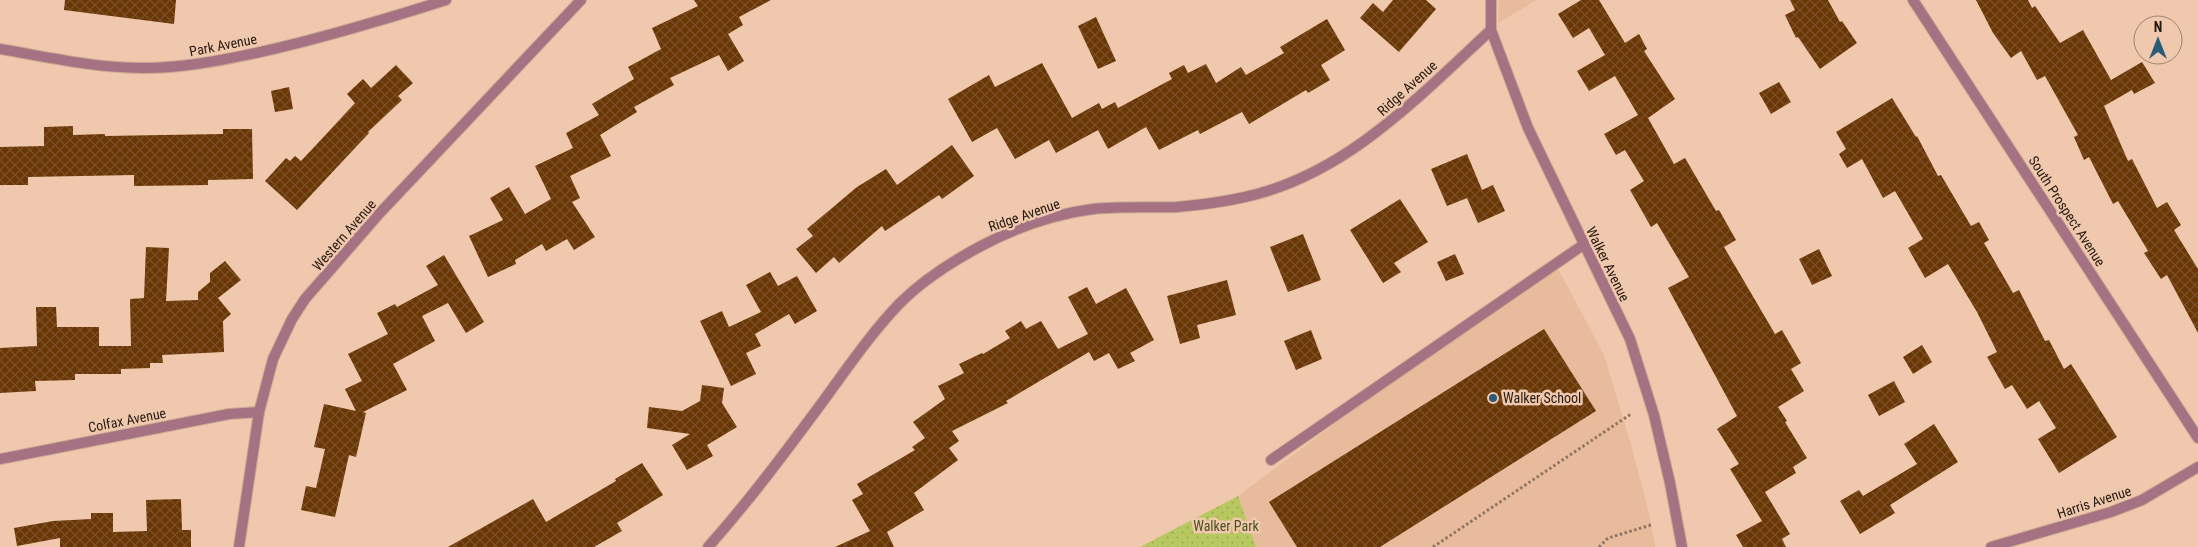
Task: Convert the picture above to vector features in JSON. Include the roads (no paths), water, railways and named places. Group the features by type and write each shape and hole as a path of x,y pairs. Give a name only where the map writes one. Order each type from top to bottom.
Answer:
{"street":[{"name":"Park Avenue","path":"0,49 101,65 142,68 182,67 290,46 446,0"},
{"name":"Western Avenue","path":"239,547 259,412 273,359 292,319 305,299 378,215 581,0"},
{"name":"Walker Avenue","path":"1491,0 1491,30 1528,128 1633,348 1654,415 1670,483 1682,547"},
{"name":"South Prospect Avenue","path":"1913,0 2198,438"},
{"name":"Ridge Avenue","path":"708,547 751,498 851,363 901,302 938,272 980,246 1009,233 1066,214 1133,206 1176,207 1208,204 1247,197 1292,182 1324,167 1359,146 1387,125 1491,30"},
{"path":"1271,460 1583,245"},
{"name":"Colfax Avenue","path":"0,459 229,414 259,412"},
{"name":"Harris Avenue","path":"1991,547 2111,512 2142,500 2198,467"}],"place":[{"name":"Walker School","path":"1493,398"}],"park label":[{"name":"Walker Park","path":"1226,526"}]}
